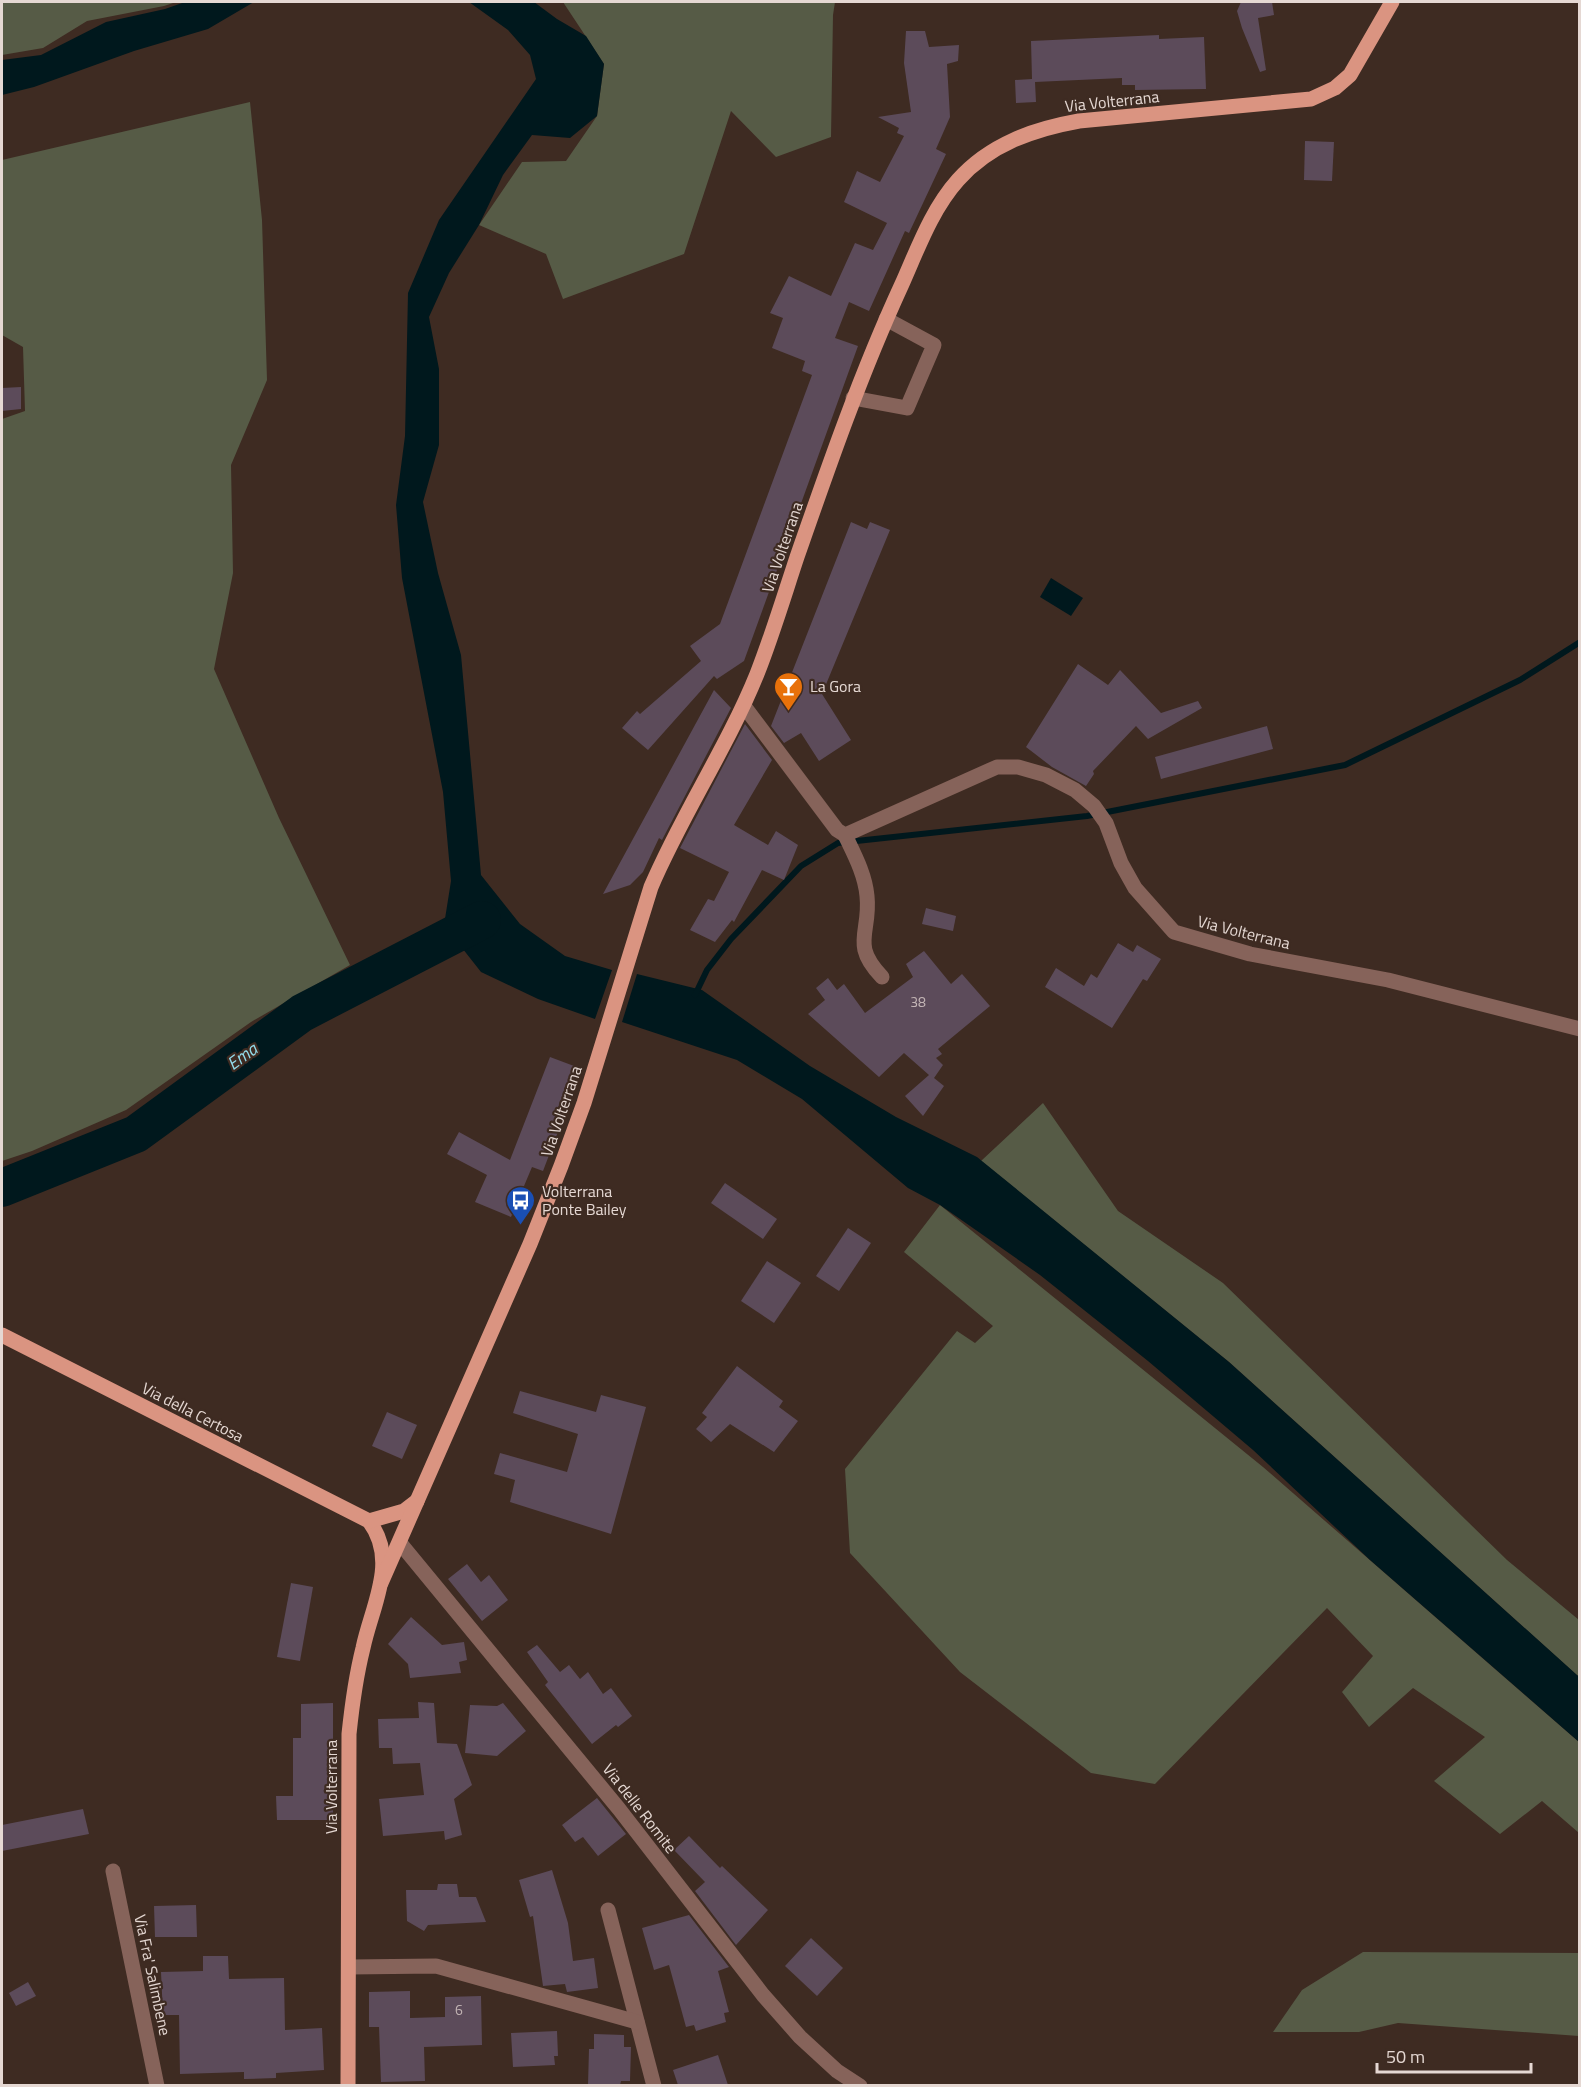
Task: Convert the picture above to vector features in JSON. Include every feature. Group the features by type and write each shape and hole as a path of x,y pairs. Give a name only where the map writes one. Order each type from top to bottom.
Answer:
{"main road":[{"name":"Via Volterrana","path":"348,2085 349,1734 352,1699 363,1645 381,1583 530,1244 564,1157 602,1046 639,926 666,853 744,706 853,398 930,221 964,174 993,151 1023,135 1079,121 1311,99 1335,88 1350,75 1392,2"},
{"name":"Via della Certosa","path":"2,1335 369,1521"},
{"path":"369,1521 404,1511 417,1501"},
{"path":"393,1515 400,1543"},
{"name":"Via Volterrana","path":"369,1521 378,1533 382,1548 381,1583"}],"street":[{"path":"853,398 907,408 934,345 886,320"},
{"path":"744,706 837,830 845,835 862,873 867,897 863,948 869,963 882,977"},
{"name":"Via Volterrana","path":"845,835 997,767 1018,767 1046,775 1075,790 1094,806 1106,823 1121,863 1135,888 1174,932 1250,954 1388,980 1580,1029"},
{"name":"Via delle Romite","path":"400,1543 425,1570 620,1809 763,1995 837,2071 860,2085"},
{"name":"Via Fra' Salimbene","path":"113,1871 158,2085"},
{"path":"608,1910 654,2085"},
{"path":"349,1967 436,1966 637,2022"}],"green space":[{"path":"2,2 176,2 87,21 43,48 2,55"},
{"path":"563,2 835,2 831,137 776,157 731,111 684,254 563,299 546,254 479,225 522,162 566,161 597,116 604,64"},
{"path":"250,102 262,220 267,380 231,465 233,573 214,669 279,818 350,965 251,1022 126,1110 32,1151 2,1161 2,419 25,411 23,347 2,335 2,160"},
{"path":"1043,1103 1118,1211 1223,1283 1507,1560 1579,1620 1579,1677 1229,1362 981,1161"},
{"path":"940,1205 1263,1467 1579,1742 1579,1833 1542,1801 1500,1834 1434,1781 1485,1737 1413,1688 1369,1727 1342,1692 1373,1656 1327,1608 1155,1784 1091,1773 960,1672 850,1553 845,1469 957,1331 975,1343 993,1326 904,1252"},
{"path":"1363,1952 1579,1953 1579,2036 1398,2023 1359,2032 1273,2032 1302,1990"}],"water":[{"path":"185,2 254,2 208,29 134,51 34,87 2,95 2,60 41,55 106,22 165,9"},
{"path":"469,2 534,2 586,36 604,64 597,116 570,138 532,135 503,175 479,225 449,273 429,317 439,369 439,445 423,502 438,573 461,655 481,875 520,924 565,956 612,970 595,1019 538,999 481,972 444,925 451,881 443,792 402,578 396,505 405,436 408,293 439,220 536,79 530,55 508,30"},
{"path":"1051,578 1083,598 1071,616 1040,597"},
{"path":"637,974 702,990 810,1066 896,1117 977,1157 1229,1362 1580,1677 1579,1742 1370,1560 1253,1450 1148,1361 1040,1275 940,1205 908,1188 802,1099 737,1060 622,1022"}],"building":[{"path":"1241,2 1272,2 1274,15 1258,18 1266,70 1260,72 1237,11"},
{"path":"906,31 925,31 929,47 959,45 958,61 947,64 950,117 936,149 946,154 909,233 905,231 869,311 849,302 835,338 858,346 744,661 717,679 714,676 648,750 622,728 637,711 640,714 701,661 690,646 720,624 812,375 802,371 805,361 772,348 783,318 770,313 789,276 831,296 855,243 873,250 887,223 844,202 857,171 880,182 904,136 897,133 899,128 878,117 911,112 904,63"},
{"path":"1159,35 1159,39 1204,37 1206,89 1135,90 1135,85 1122,85 1122,78 1035,82 1036,102 1016,103 1015,80 1032,79 1031,41"},
{"path":"1305,141 1334,142 1332,181 1304,180"},
{"path":"21,387 21,409 2,411 2,388"},
{"path":"851,522 867,529 870,522 890,530 822,694 851,740 819,761 801,733 784,743 771,726"},
{"path":"1078,664 1108,685 1120,670 1161,713 1198,701 1202,708 1148,739 1136,726 1093,771 1094,774 1086,786 1052,767 1026,747"},
{"path":"714,690 731,708 662,840 659,838 643,872 630,885 603,894"},
{"path":"745,724 772,760 734,825 768,845 776,831 798,845 784,880 762,870 734,922 732,920 715,942 690,930 708,899 714,901 729,872 680,848"},
{"path":"1267,726 1273,749 1161,779 1155,757"},
{"path":"926,908 956,916 953,931 922,924"},
{"path":"1118,943 1133,952 1137,945 1161,959 1147,981 1143,979 1112,1028 1045,987 1056,968 1084,986 1091,974 1097,978"},
{"path":"924,951 951,984 962,974 990,1006 938,1049 942,1054 936,1058 943,1065 934,1078 944,1086 923,1116 905,1096 929,1075 904,1053 879,1077 808,1014 825,1000 816,988 828,978 837,990 844,984 865,1013 913,977 906,964"},
{"path":"550,1057 582,1069 543,1171 532,1167 511,1217 475,1202 487,1175 447,1154 459,1132 510,1160"},
{"path":"725,1183 777,1219 763,1239 711,1203"},
{"path":"848,1228 871,1243 839,1291 816,1276"},
{"path":"767,1261 801,1283 774,1323 741,1301"},
{"path":"737,1366 783,1401 779,1407 798,1421 774,1452 730,1424 711,1442 696,1429 707,1417 702,1413"},
{"path":"520,1391 596,1412 601,1395 646,1407 611,1534 510,1502 515,1480 494,1474 500,1453 567,1472 578,1434 513,1413"},
{"path":"387,1412 417,1425 402,1459 372,1446"},
{"path":"467,1564 481,1582 489,1575 508,1600 482,1621 448,1579"},
{"path":"291,1583 313,1587 300,1661 277,1657"},
{"path":"411,1617 442,1645 464,1642 467,1660 459,1662 461,1673 410,1678 408,1664 388,1644"},
{"path":"537,1645 560,1672 569,1665 580,1679 588,1672 603,1694 611,1688 632,1716 618,1727 616,1725 592,1744 545,1685 548,1682 527,1652"},
{"path":"418,1702 434,1703 437,1743 457,1744 472,1785 454,1799 462,1835 445,1840 444,1831 383,1836 379,1799 424,1795 420,1763 393,1764 392,1748 379,1748 378,1719 419,1718"},
{"path":"333,1703 333,1820 277,1820 276,1796 293,1796 293,1738 301,1738 301,1704"},
{"path":"503,1703 526,1731 497,1756 465,1753 470,1705 497,1706"},
{"path":"597,1798 626,1834 598,1856 583,1837 575,1842 562,1825"},
{"path":"83,1809 89,1834 2,1851 2,1825"},
{"path":"689,1836 720,1868 722,1866 768,1910 736,1945 695,1891 705,1882 674,1850"},
{"path":"552,1870 568,1923 573,1961 594,1958 598,1988 567,1992 565,1984 543,1986 533,1916 530,1917 519,1880"},
{"path":"438,1884 457,1884 459,1897 476,1897 486,1922 428,1925 424,1931 407,1921 406,1890 437,1890"},
{"path":"196,1905 197,1937 155,1937 154,1906"},
{"path":"689,1915 729,1967 718,1971 729,2012 724,2013 726,2022 696,2031 694,2025 686,2027 669,1965 654,1970 642,1928"},
{"path":"811,1938 843,1968 817,1996 785,1966"},
{"path":"203,1956 228,1956 229,1979 284,1978 285,2030 322,2028 324,2070 276,2073 276,2078 244,2079 244,2072 180,2074 179,2015 163,2015 161,1972 203,1971"},
{"path":"28,1982 36,1996 16,2006 9,1993"},
{"path":"410,1991 410,2018 445,2017 445,1997 481,1996 482,2045 424,2047 425,2081 381,2082 379,2027 369,2027 369,1992"},
{"path":"557,2031 558,2056 554,2056 555,2065 513,2067 511,2033"},
{"path":"594,2034 624,2035 624,2047 631,2047 630,2081 621,2081 620,2085 588,2085 589,2049 594,2049"},
{"path":"718,2055 728,2085 678,2085 673,2070"}],"waterway":[{"path":"695,995 707,970 731,939 801,866 838,843 1087,816 1345,765 1520,680 1580,642"},
{"name":"Ema","path":"2,1188 136,1134 302,1013 482,920"}],"place":[{"name":"La Gora","path":"789,712"},
{"name":"Volterrana Ponte Bailey","path":"521,1226"}]}
